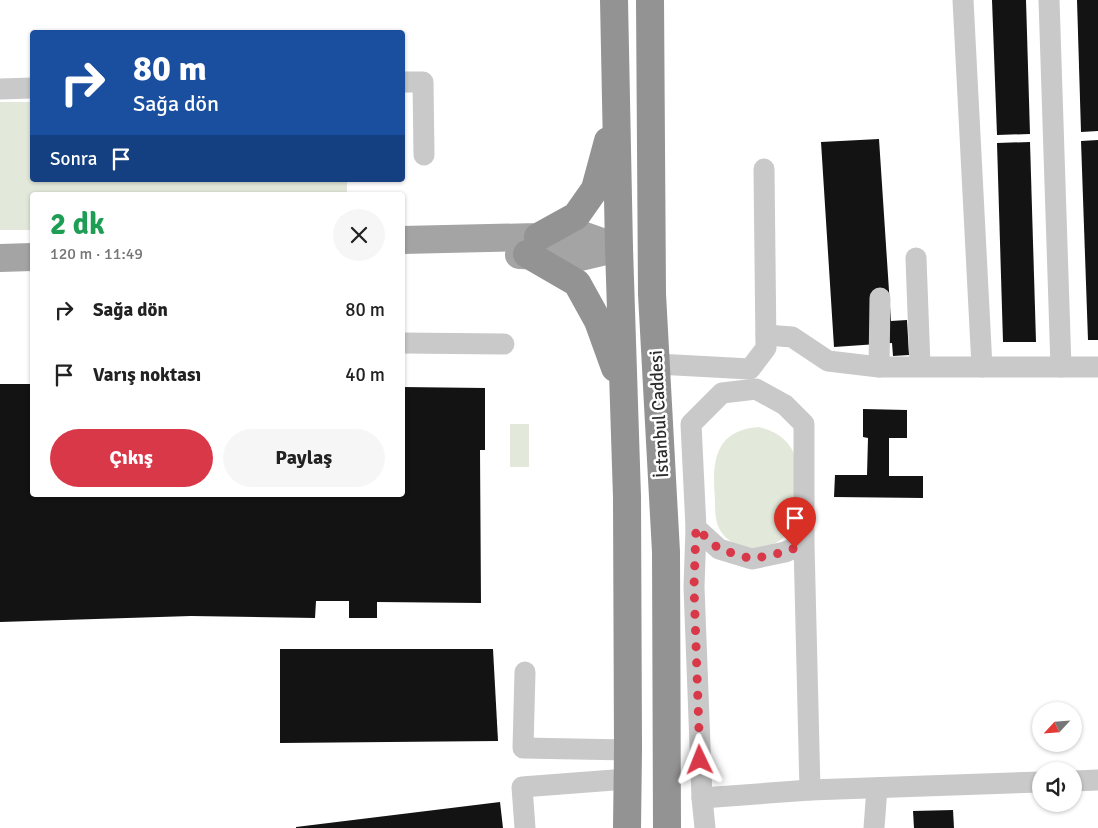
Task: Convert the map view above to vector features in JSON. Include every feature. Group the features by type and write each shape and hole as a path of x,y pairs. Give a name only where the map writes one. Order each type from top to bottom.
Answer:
{"highway":[{"name":"İstanbul Caddesi","path":"614,0 627,507 627,828"},
{"name":"İstanbul Caddesi","path":"650,0 652,294 666,552 667,828"},
{"path":"616,114 595,189 576,216 532,246 577,283 598,321 624,394"},
{"path":"651,204 619,248 652,294"}],"main road":[{"path":"405,240 532,246 581,257 619,248"},
{"path":"405,258 532,246"},
{"path":"0,258 30,257"}],"lane":[{"path":"964,0 982,367"},
{"path":"1049,0 1061,367"},
{"path":"405,82 423,82 424,156"},
{"path":"0,89 30,88"},
{"path":"750,369 766,348 764,169"},
{"path":"916,258 920,366"},
{"path":"879,366 880,298"},
{"path":"766,335 792,337 828,361 879,366 1098,367"},
{"path":"405,343 504,344"},
{"path":"657,364 750,369"},
{"path":"750,369 756,390"},
{"path":"705,828 702,798 694,587 696,528 692,424 722,393 756,390 785,405 804,424 804,544 810,790"},
{"path":"696,528 719,549 752,559 785,552 804,544"},
{"path":"525,672 523,748 628,750"},
{"path":"525,828 522,787 627,780"},
{"path":"1082,781 1098,780"},
{"path":"702,798 810,790 1032,782"},
{"path":"874,828 877,788"}],"green space":[{"path":"0,102 30,102 30,182 347,182 347,192 30,192 30,230 0,230"},
{"path":"510,424 529,424 529,467 510,467"},
{"path":"759,427 772,431 783,438 794,454 797,468 795,514 793,526 779,541 770,546 749,548 739,546 730,541 720,529 715,513 714,474 715,462 724,442 732,435"}],"building":[{"path":"992,0 1026,0 1030,134 997,135"},
{"path":"1077,0 1098,0 1098,131 1081,132"},
{"path":"879,139 891,321 907,320 909,355 893,356 892,343 834,347 821,142"},
{"path":"1098,140 1098,340 1088,340 1081,141"},
{"path":"1030,142 1036,342 1003,342 997,143"},
{"path":"0,384 30,384 30,497 405,497 405,387 485,388 485,450 480,450 481,603 377,602 377,618 349,618 349,601 316,601 315,618 191,616 0,622"},
{"path":"863,409 907,410 907,438 889,438 889,476 923,476 923,498 834,497 835,475 867,475 868,438 863,437"},
{"path":"280,649 493,649 498,741 280,743"},
{"path":"500,802 503,828 296,828 296,827"},
{"path":"953,810 954,828 914,828 913,811"}],"route":[{"path":"700,760 694,587 696,528 719,549 752,559 795,548"}]}
